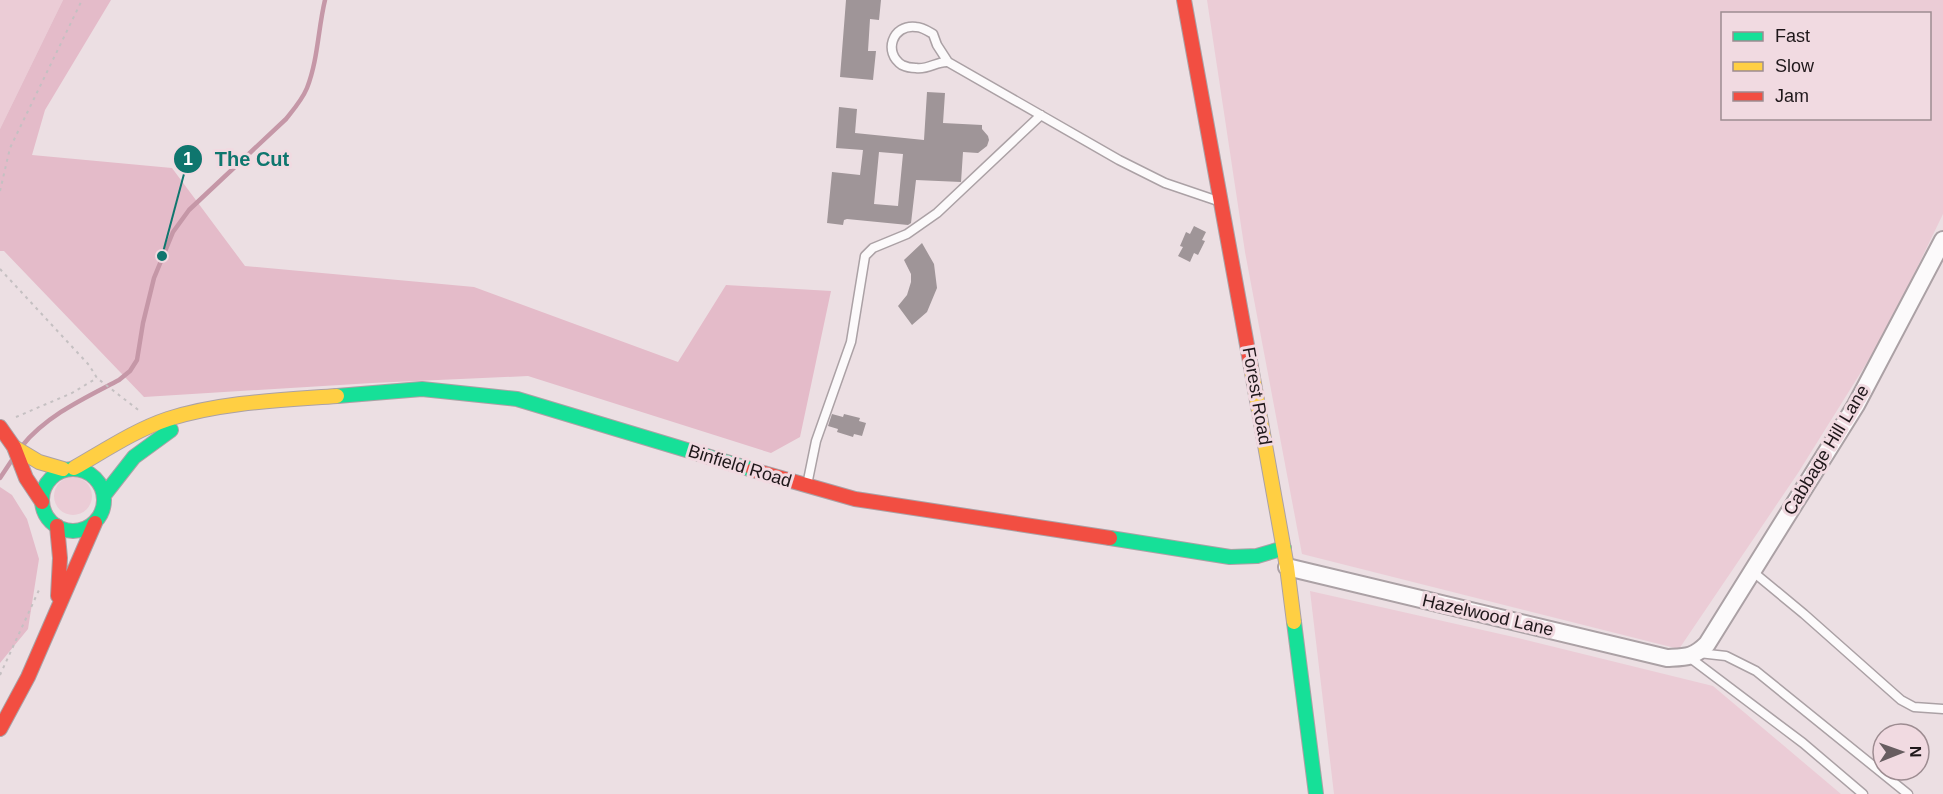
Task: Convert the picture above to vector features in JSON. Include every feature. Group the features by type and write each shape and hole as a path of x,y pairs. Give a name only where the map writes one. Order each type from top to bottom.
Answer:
{"main road":[{"name":"Forest Road","path":"1184,0 1284,548 1316,794"},
{"name":"Binfield Road","path":"69,469 139,431 169,419 245,404 422,389 517,399 855,499 1230,557 1257,556 1284,548"},
{"name":"Binfield Road","path":"105,494 119,472 147,444 198,414"},
{"path":"4,426 26,478 42,502"},
{"path":"0,729 28,677 104,507 105,494 101,484 85,470 69,469 33,459 14,447"},
{"path":"69,469 50,478 44,487 42,502 45,515 64,530 75,532 95,523"},
{"path":"57,526 60,558 58,607"}],"street":[{"name":"Cabbage Hill Lane","path":"1694,655 1707,644 1856,405 1943,240"},
{"name":"Hazelwood Lane","path":"1287,567 1667,658 1694,655"}],"lane":[{"path":"948,62 933,34 918,27 898,30 892,46 895,57 903,65 923,69 940,61 948,62 1119,160 1165,183 1221,203"},
{"path":"806,486 816,441 851,342 865,256 873,248 907,234 937,213 1041,115"},
{"path":"1752,571 1901,700 1914,707 1943,709"},
{"path":"1694,655 1863,794"},
{"path":"1694,655 1726,656 1756,671 1908,794"}],"path":[{"path":"0,191 10,148 82,0"},
{"path":"0,269 89,365 97,378 148,417"},
{"path":"4,426 72,393 97,378"},
{"path":"0,675 39,589"}],"shaded area":[{"path":"0,0 63,0 0,129"},
{"path":"63,0 111,0 45,110 32,155 172,168 245,266 474,287 678,362 726,285 831,291 800,437 771,453 528,376 144,397 4,251 0,251 0,129"},
{"path":"1207,0 1943,0 1943,214 1886,332 1798,473 1679,649 1302,554 1245,252"},
{"path":"73,477 86,483 92,496 86,509 73,515 60,509 54,496 60,483"},
{"path":"0,487 12,495 27,519 39,559 28,629 0,663"},
{"path":"1310,591 1518,638 1713,686 1841,794 1334,794"}],"building":[{"path":"846,0 881,0 879,20 870,19 868,51 876,51 873,80 840,77"},
{"path":"927,92 945,93 943,123 982,125 989,140 987,146 978,153 963,152 961,182 916,180 911,223 908,225 847,219 844,220 843,225 827,223 832,172 860,175 863,150 836,148 839,107 857,109 855,133 924,140","holes":["879,152 903,154 898,206 874,204"]},
{"path":"1194,226 1206,232 1202,240 1205,241 1198,255 1194,253 1190,262 1178,256 1183,247 1180,246 1186,232 1190,234"},
{"path":"922,243 934,264 937,288 927,312 912,325 898,306 907,295 911,282 911,274 904,260"},
{"path":"832,414 860,418 859,421 866,423 862,436 854,434 853,437 837,432 838,429 828,426"}],"waterway":[{"path":"22,446 55,416 119,380 130,371 137,360 154,278 173,232 189,210 286,119 300,100 307,88 313,67 325,0"},
{"path":"0,478 12,460"}],"traffic: fast":[{"path":"337,396 422,389 517,399 753,470"},
{"path":"105,494 134,457 171,430"},
{"path":"67,469 79,469 95,478 102,488 104,500 102,512 95,522 79,531 67,531 56,526 47,517 42,506 42,494 47,483 56,474 67,469"},
{"path":"1110,538 1230,557 1257,556 1284,548"},
{"path":"1294,622 1316,794"}],"traffic: slow":[{"path":"1251,367 1287,567 1294,622"},
{"path":"74,468 144,429 188,413 252,403 337,396"},
{"path":"14,447 39,462 63,469"}],"traffic: jam":[{"path":"1184,0 1251,367"},
{"path":"0,427 14,447 26,478 42,502"},
{"path":"753,470 855,499 1110,538"},
{"path":"0,729 28,677 95,523"},
{"path":"57,526 60,558 58,596"}],"place":[{"name":"The Cut","path":"162,256"}]}
